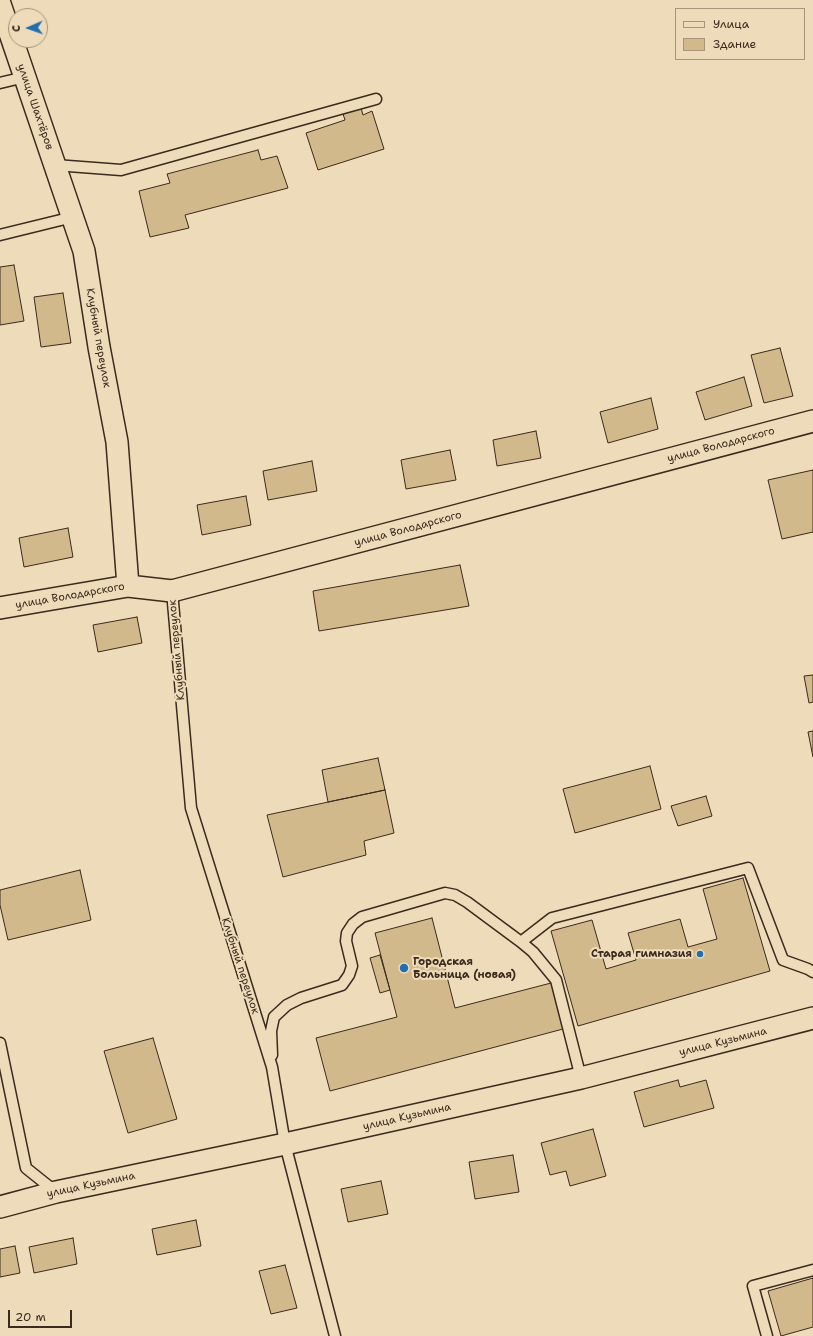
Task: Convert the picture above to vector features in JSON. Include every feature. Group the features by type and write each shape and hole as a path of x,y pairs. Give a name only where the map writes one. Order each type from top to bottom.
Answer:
{"street":[{"name":"улица Шахтёров","path":"0,4 55,165"},
{"name":"Клубный переулок","path":"55,165 84,251 99,347 117,442 128,586"},
{"name":"улица Володарского","path":"0,608 128,586 172,592 813,421"},
{"name":"улица Кузьмина","path":"0,1207 56,1192 285,1144 581,1078 813,1018"}],"lane":[{"path":"0,83 25,77"},
{"path":"55,165 121,170 376,99"},
{"path":"0,235 73,218"},
{"name":"Клубный переулок","path":"172,592 191,808 272,1067 285,1144 334,1336"},
{"path":"521,942 552,918 748,868 783,960 813,972"},
{"path":"272,1067 271,1031 274,1017 287,1005 301,998 342,985 349,975 352,966 346,941 347,933 353,924 362,917 445,893 455,895 467,902 521,942 533,952 556,980 581,1078"},
{"path":"0,1043 26,1168 56,1192"},
{"path":"767,1336 753,1286 813,1270"}],"building":[{"path":"361,108 363,115 372,111 384,149 318,170 306,133 345,120 343,114"},
{"path":"258,150 261,160 277,156 288,188 185,215 189,228 150,237 139,191 170,183 167,174"},
{"path":"14,265 24,321 0,325 0,267"},
{"path":"63,293 71,343 41,347 34,297"},
{"path":"780,348 793,396 764,403 751,355"},
{"path":"744,377 752,406 705,420 696,392"},
{"path":"651,398 658,429 608,443 600,412"},
{"path":"536,431 541,458 497,466 493,440"},
{"path":"450,450 456,480 406,489 401,460"},
{"path":"312,461 317,491 268,500 263,471"},
{"path":"813,470 813,532 782,539 768,480"},
{"path":"246,496 251,525 202,535 197,505"},
{"path":"68,528 73,557 24,567 19,538"},
{"path":"460,565 469,606 319,631 313,591"},
{"path":"137,617 142,643 98,652 93,625"},
{"path":"813,675 813,702 809,703 804,676"},
{"path":"813,731 813,757 808,732"},
{"path":"378,758 385,790 328,802 322,770"},
{"path":"650,766 661,809 575,833 563,789"},
{"path":"385,790 394,833 364,841 366,855 283,877 267,815"},
{"path":"706,796 712,816 678,826 671,806"},
{"path":"80,870 91,920 8,940 0,905 0,890"},
{"name":"Старая гимназия","path":"743,878 770,971 578,1026 551,931 592,920 606,969 636,960 628,933 680,919 688,947 717,939 703,889"},
{"path":"432,918 455,1008 551,983 563,1029 330,1091 316,1038 397,1017 375,933"},
{"path":"380,955 390,990 380,993 370,958"},
{"path":"153,1038 177,1119 128,1133 104,1051"},
{"path":"678,1080 680,1087 706,1080 714,1108 644,1127 634,1092"},
{"path":"593,1129 606,1176 570,1186 566,1171 550,1175 541,1143"},
{"path":"513,1155 519,1192 475,1199 469,1162"},
{"path":"381,1181 388,1214 348,1222 341,1189"},
{"path":"196,1220 201,1246 157,1255 152,1229"},
{"path":"73,1238 77,1264 34,1273 29,1247"},
{"path":"15,1246 20,1273 0,1277 0,1249"},
{"path":"285,1265 297,1308 271,1314 259,1271"},
{"path":"813,1278 813,1327 781,1336 768,1291"}],"place":[{"name":"Старая гимназия","path":"700,954"},
{"name":"Городская Больница (новая)","path":"404,968"}]}
